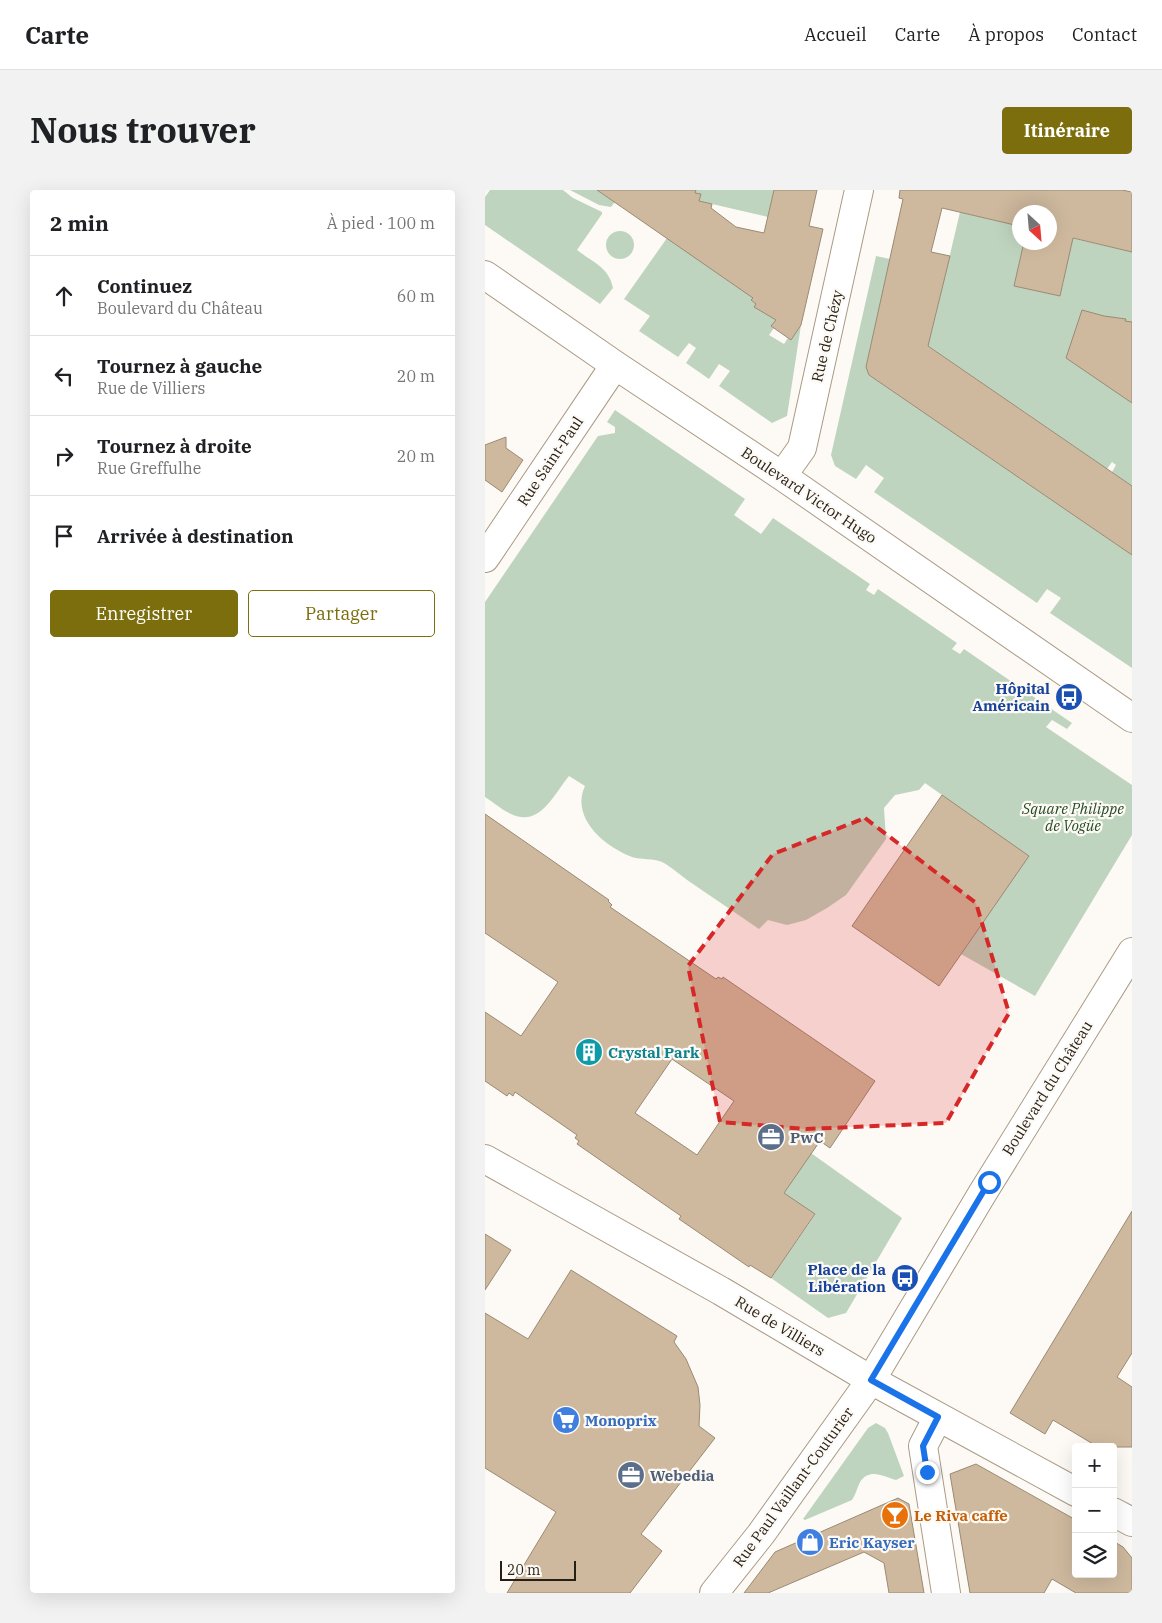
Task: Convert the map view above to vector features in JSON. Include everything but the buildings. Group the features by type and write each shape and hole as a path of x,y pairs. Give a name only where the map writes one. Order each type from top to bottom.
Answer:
{"street":[{"name":"Rue de Chézy","path":"783,476 802,448 859,190"},
{"name":"Boulevard Victor Hugo","path":"485,275 615,365 783,476 1132,718"},
{"name":"Rue Saint-Paul","path":"485,558 615,365"},
{"name":"Boulevard du Château","path":"871,1380 982,1194 1132,952"},
{"name":"Rue de Villiers","path":"485,1159 721,1290 871,1380 1072,1490"},
{"name":"Rue Paul Vaillant-Couturier","path":"714,1593 761,1534 871,1380"},
{"path":"938,1417 923,1446 946,1593"},
{"path":"1117,1514 1132,1522"}],"highlighted area":[{"path":"865,818 976,903 1009,1013 946,1123 806,1129 720,1122 688,966 773,854"}],"green space":[{"path":"490,190 563,190 573,198 602,212 577,250 604,270 611,281 613,288 600,304 485,225 485,197"},
{"path":"570,190 597,190 615,202 611,207 599,205"},
{"path":"696,190 774,190 768,217 699,201 701,194 695,193"},
{"path":"960,212 1012,224 1012,250 1022,250 1014,286 1060,296 1064,280 1039,274 1046,250 1057,250 1057,240 1067,237 1132,252 1132,486 1112,472 1116,465 1112,462 1107,469 924,343 932,331"},
{"path":"620,231 630,235 634,245 630,255 620,259 610,255 606,245 610,235"},
{"path":"667,238 754,295 751,300 756,304 755,307 776,320 772,326 774,328 769,335 784,344 788,338 791,340 801,325 787,416 772,423 719,386 730,371 719,364 709,379 686,363 696,348 689,343 678,357 639,331 650,316 624,299"},
{"path":"876,256 890,259 866,367 869,375 1132,555 1132,668 1050,613 1061,598 1047,589 1037,603 874,492 884,478 866,465 856,479 835,466 831,455"},
{"name":"Square Philippe de Vogüe","path":"615,410 745,499 734,515 761,534 773,518 870,584 866,590 874,595 878,589 957,643 952,649 960,654 964,649 1072,723 1067,729 1052,720 1046,727 1132,785 1132,835 1035,996 961,954 942,795 925,783 919,790 895,795 884,808 886,839 846,895 806,920 787,925 768,920 759,929 666,864 655,860 632,857 601,839 586,820 582,809 585,786 569,776 552,800 538,813 530,816 521,817 511,814 485,797 485,602 598,436 615,433 615,427 607,422"},
{"path":"811,1153 902,1218 846,1313 828,1318 771,1278 815,1215 784,1193"},
{"path":"876,1423 885,1428 888,1433 904,1476 896,1480 877,1474 868,1475 860,1482 852,1500 805,1520 803,1519 868,1428"}],"place":[{"name":"Hôpital Américain","path":"1069,697"},
{"name":"Crystal Park","path":"589,1052"},
{"name":"PwC","path":"771,1137"},
{"name":"Place de la Libération","path":"905,1278"},
{"name":"Monoprix","path":"566,1420"},
{"name":"Webedia","path":"631,1475"},
{"name":"Le Riva caffe","path":"895,1515"},
{"name":"Eric Kayser","path":"810,1542"}],"route":[{"path":"927,1472 923,1446 938,1417 871,1380 989,1182"}]}
